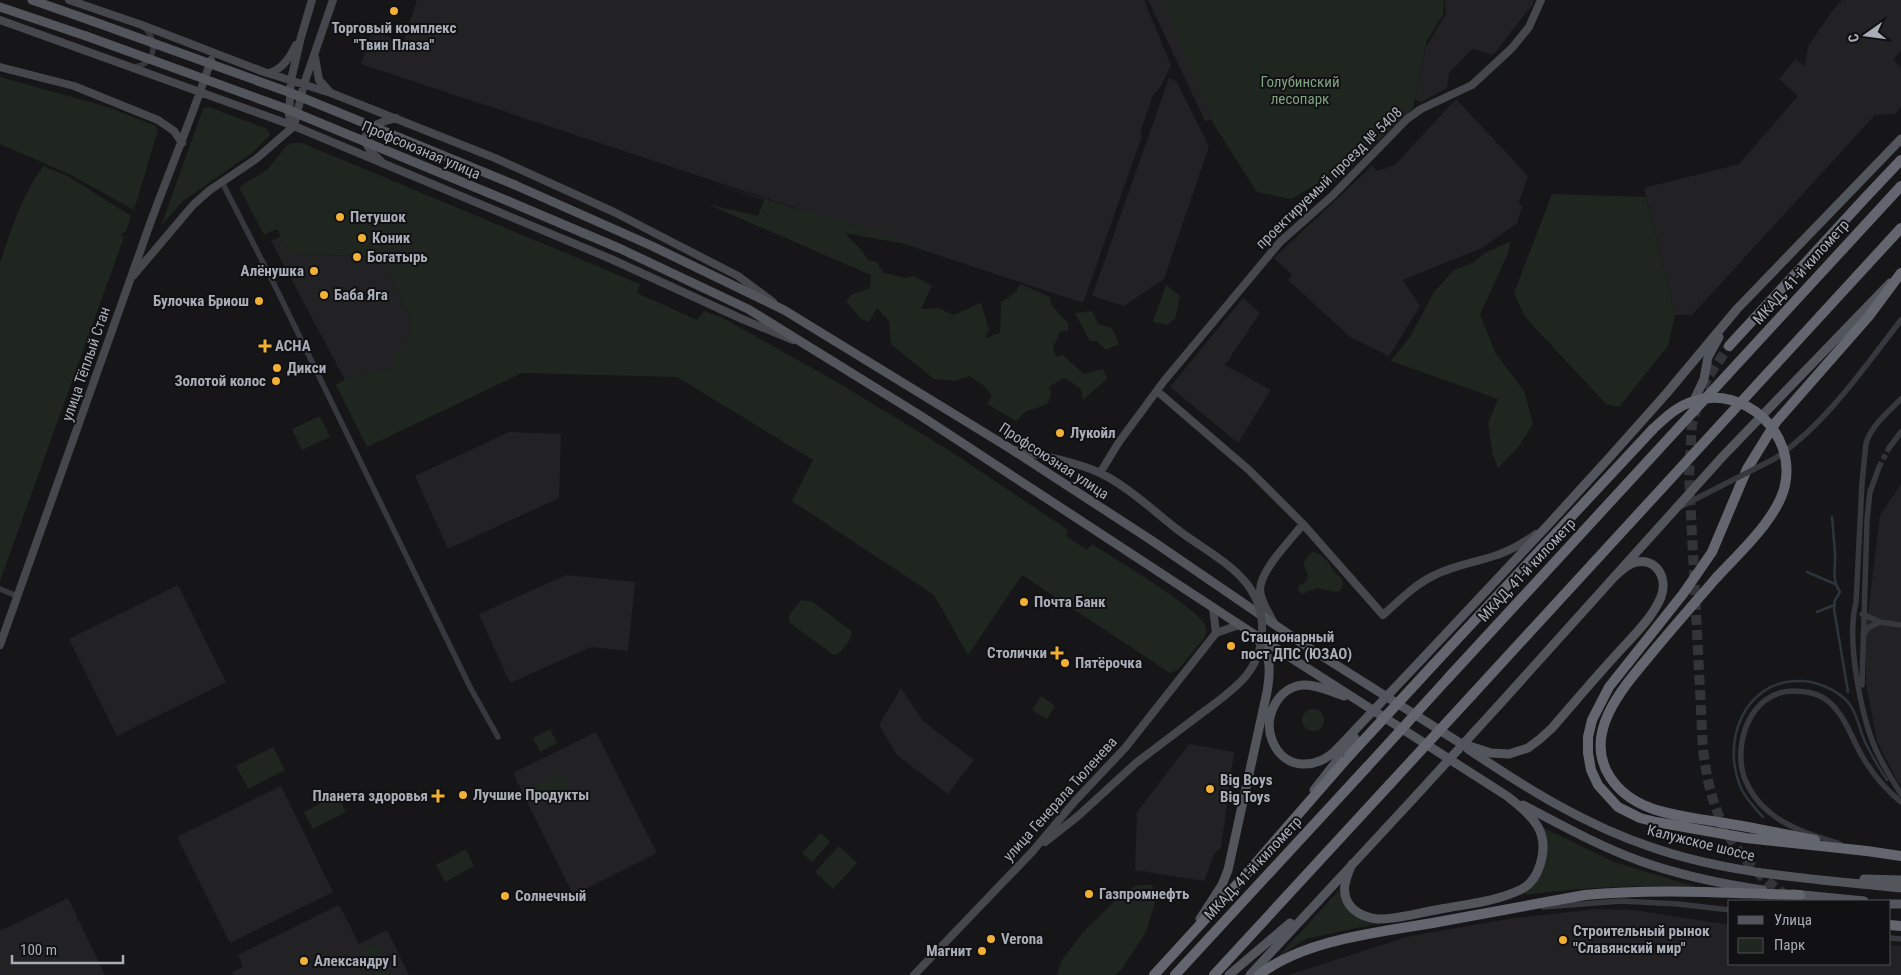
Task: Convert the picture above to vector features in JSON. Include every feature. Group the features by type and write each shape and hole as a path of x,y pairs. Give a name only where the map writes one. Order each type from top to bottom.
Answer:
{"highway":[{"path":"1729,346 1901,160"},
{"name":"МКАД, 41-й километр","path":"1175,975 1901,186"},
{"path":"1214,975 1901,228"},
{"path":"1901,272 1869,316 1776,422 1747,469 1712,552 1683,594 1609,687 1596,712 1588,736 1591,770 1598,785 1618,807 1640,818 1746,838 1901,856"},
{"path":"1154,975 1241,880 1300,811 1343,753 1434,664 1660,422 1682,406 1694,401 1706,399 1730,400 1748,406 1763,417 1775,432 1783,448 1786,461 1785,486 1781,498 1771,514 1631,679 1612,708 1602,733 1601,748 1607,773 1623,793 1659,811 1867,851"},
{"path":"1259,975 1296,954 1358,936 1585,895 1667,891 1800,895"}],"main road":[{"name":"Профсоюзная улица","path":"32,0 291,93 515,185 652,246 784,310 1012,449 1151,540 1303,644 1460,743"},
{"name":"Профсоюзная улица","path":"0,7 284,108 508,200 621,249 748,309 921,416 1356,700"},
{"path":"1853,900 1800,895 1706,880 1642,862 1580,835 1507,796 1356,700 1317,686 1304,685 1292,688 1282,694 1272,710 1270,730 1273,742 1280,753 1290,760 1302,764 1315,764 1343,753 1379,706 1548,525 1666,394 1737,309 1901,139"},
{"path":"1250,975 1498,706 1730,448 1901,272"},
{"path":"1668,440 1692,406 1704,379 1708,357 1713,346 1737,309"},
{"path":"1460,743 1492,753 1509,754 1528,748 1552,728 1644,624 1662,596 1663,578 1661,572 1652,563 1644,561 1634,562 1614,576"},
{"path":"1190,936 1222,884 1228,870 1267,692 1269,679 1268,654 1265,648 1249,631"},
{"name":"Калужское шоссе","path":"1460,743 1542,797 1585,820 1652,848 1708,862 1804,877 1901,888"},
{"path":"1352,864 1344,882 1346,901 1354,910 1364,916 1375,919 1387,919 1496,898 1524,888 1532,881 1538,870 1544,847 1542,837 1533,819 1507,796"},
{"path":"1804,877 1901,880"},
{"path":"1229,975 1319,898"}],"street":[{"name":"Профсоюзная улица","path":"69,0 142,25 214,54 331,93 495,158 614,212 738,276 784,310"},
{"path":"294,126 289,115 291,80 312,0"},
{"path":"130,280 193,205 256,159 294,126 304,84 333,0"},
{"name":"проектируемый проезд № 5408","path":"1100,473 1119,442 1157,391 1283,239 1332,196 1407,119 1421,109 1472,85 1506,54 1530,27 1541,0"},
{"name":"Профсоюзная улица","path":"0,20 294,126 611,259 742,319 817,350"},
{"path":"128,67 141,66 148,62 152,56 154,41 152,35 142,25"},
{"path":"269,73 287,61 301,37"},
{"path":"315,52 319,80 331,93"},
{"name":"улица Тёплый Стан","path":"0,645 130,280 214,54"},
{"path":"0,67 74,86 158,120 174,131 182,143"},
{"path":"386,165 374,155 368,146 366,137 369,128 378,122 396,118"},
{"path":"222,182 275,286 470,687 498,737"},
{"path":"1669,516 1682,506 1774,459 1805,436 1901,320"},
{"path":"1157,391 1249,470 1303,524 1383,616 1409,592 1435,574 1504,553 1521,544 1548,525"},
{"path":"1901,399 1877,424 1868,436 1866,443 1854,617 1857,675 1870,732 1876,750 1901,794"},
{"path":"1889,448 1901,432"},
{"path":"1012,449 1048,457 1100,473 1115,482 1236,574 1247,585 1255,598 1262,624 1260,646 1255,662 1246,676 1236,686 1136,763 1078,816 1032,852"},
{"path":"1861,698 1868,506 1873,482 1879,467"},
{"path":"1274,623 1263,602 1260,592 1261,582 1268,569 1303,524"},
{"path":"0,589 17,596"},
{"path":"1856,603 1863,614 1880,622 1901,625"},
{"path":"1213,608 1216,633 1239,625"},
{"path":"1862,635 1868,628 1880,622"},
{"name":"улица Генерала Тюленева","path":"914,975 1032,852 1075,801 1126,748 1216,633"},
{"path":"1844,846 1782,822 1768,812 1754,796 1744,776 1741,756 1749,720 1752,713 1763,701 1777,693 1794,691 1812,693 1829,702 1842,716 1872,771 1901,802"},
{"path":"1511,909 1621,901 1678,904 1728,910"}],"shaded area":[{"path":"417,0 1144,0 1171,65 1161,86 1153,95 1140,133 1142,136 1083,303 361,64 372,32 404,41"},
{"path":"1148,0 1168,0 1215,118 1205,121"},
{"path":"1445,0 1534,0 1533,4 1493,55 1472,49 1449,73 1447,88 1421,102 1415,99 1426,47 1446,14"},
{"path":"1842,0 1901,0 1901,51 1893,60 1901,67 1901,107 1895,114 1875,115 1692,315 1675,315 1644,188 1739,164 1798,96 1779,79 1795,59 1805,66 1808,46"},
{"path":"1169,78 1176,81 1209,146 1164,279 1124,306 1092,296"},
{"path":"1456,99 1528,176 1519,202 1522,207 1517,223 1482,248 1403,280 1420,306 1389,356 1350,337 1288,280 1292,275 1274,258 1372,166 1378,171 1395,165"},
{"path":"281,236 290,254 383,257 412,323 405,351 393,367 345,380 271,241"},
{"path":"1243,298 1260,313 1225,365 1271,390 1238,443 1170,387"},
{"path":"509,432 561,434 559,498 448,549 415,476"},
{"path":"1901,484 1901,785 1897,781 1877,741 1866,684 1866,631 1880,515"},
{"path":"566,575 635,582 628,651 591,647 510,683 479,614"},
{"path":"178,585 226,682 117,736 69,639"},
{"path":"901,688 923,721 974,760 948,794 897,755 879,725"},
{"path":"596,732 657,853 573,895 513,773"},
{"path":"1189,744 1234,752 1221,848 1215,853 1204,881 1135,870 1137,812"},
{"path":"281,786 333,892 230,943 177,837"},
{"path":"68,898 105,975 0,975 0,931"},
{"path":"339,905 359,944 387,930 409,975 234,975 232,972 243,967 238,955"},
{"name":"Строительный рынок \"Славянский мир\"","path":"1596,909 1634,910 1728,925 1728,965 1891,965 1891,945 1901,946 1901,975 1288,975 1410,936 1514,918"}],"green space":[{"name":"Голубинский лесопарк","path":"1163,0 1444,0 1443,15 1427,40 1413,108 1298,217 1326,179 1291,199 1257,192 1214,125"},
{"path":"0,77 108,107 156,126 158,130 134,210 71,175 0,144"},
{"path":"209,107 267,129 270,135 253,152 183,201 161,226 203,109"},
{"path":"302,143 640,284 637,293 697,320 704,311 721,317 837,382 950,451 1068,530 1066,536 1087,550 1092,544 1153,583 1199,617 1206,626 1205,637 1178,670 1170,673 1022,575 968,655 934,595 792,501 813,460 677,377 522,373 367,447 336,385 345,380 393,367 395,354 405,350 412,323 383,257 290,254 277,229 264,235 239,187 267,170 287,145"},
{"path":"43,166 68,176 131,216 126,232 123,232 121,236 124,237 0,581 0,263 23,201"},
{"path":"702,180 933,249 845,233 868,260 877,262 884,273 905,278 914,276 932,286 921,309 939,308 953,315 981,303 989,330 985,338 1000,333 1001,302 1015,293 1020,284 1050,297 1052,306 1068,323 1068,330 1060,332 1053,348 1056,357 1063,355 1084,374 1103,369 1107,379 1083,400 1081,389 1065,378 1050,386 1051,396 1048,403 1026,411 1016,421 987,404 992,396 984,386 970,376 955,381 934,379 891,344 889,321 877,308 869,322 861,319 846,301 851,295 870,288 871,275 707,204 758,216 764,200"},
{"path":"1552,194 1646,197 1675,315 1668,346 1619,407 1606,404 1525,317 1514,293"},
{"path":"1511,241 1508,253 1480,315 1496,354 1524,391 1533,424 1519,446 1498,468 1493,455 1488,424 1498,399 1391,361 1410,337 1434,292 1454,270 1474,262 1485,253"},
{"path":"1166,285 1180,296 1175,319 1167,325 1153,322"},
{"path":"1092,311 1098,324 1112,328 1119,344 1106,350 1096,341 1090,341 1075,313"},
{"path":"320,416 330,437 302,450 292,429"},
{"path":"1314,552 1323,557 1342,579 1343,585 1340,591 1334,592 1317,588 1302,594 1298,590 1299,585 1306,582 1308,577 1303,564 1309,554"},
{"path":"801,600 813,602 850,630 852,634 850,640 836,655 789,622 789,615"},
{"path":"1041,696 1055,706 1047,719 1032,710"},
{"path":"1309,709 1317,709 1324,716 1324,724 1317,731 1309,731 1302,724 1302,716"},
{"path":"550,729 557,743 540,752 533,738"},
{"path":"273,747 285,770 248,789 236,766"},
{"path":"561,773 568,788 538,802 531,787"},
{"path":"337,794 346,812 313,829 304,812"},
{"path":"1544,828 1614,862 1696,887 1611,887 1526,895 1525,892 1535,883 1546,838"},
{"path":"821,833 830,842 812,862 802,853"},
{"path":"839,846 857,863 833,889 815,872"},
{"path":"466,849 474,866 445,882 436,865"},
{"path":"1138,885 1152,885 1157,896 1146,932 1121,970 1115,975 1057,975 1062,960 1084,931 1124,892"},
{"path":"1339,890 1345,904 1353,914 1365,921 1380,923 1306,939 1278,957"},
{"path":"375,944 390,971 382,975 375,975 362,951"}],"waterway":[{"path":"1832,517 1835,578 1840,592 1835,600 1834,609 1848,692"},
{"path":"1807,572 1835,584"},
{"path":"1817,612 1834,605"},
{"path":"1763,817 1744,794 1736,772 1734,753 1736,735 1741,718 1751,703 1764,691 1780,684 1800,681 1812,682 1841,695 1855,714 1868,749 1887,780"}],"tunnel":[{"path":"1703,388 1708,377 1729,346"},
{"path":"1697,406 1692,424 1689,476 1703,749 1707,774 1712,797 1729,837 1756,871 1793,900"},
{"path":"1879,467 1889,448"}],"place":[{"name":"Торговый комплекс \"Твин Плаза\"","path":"394,11"},
{"name":"Петушок","path":"340,217"},
{"name":"Коник","path":"362,238"},
{"name":"Богатырь","path":"357,257"},
{"name":"Алёнушка","path":"314,271"},
{"name":"Баба Яга","path":"324,295"},
{"name":"Булочка Бриош","path":"259,301"},
{"name":"АСНА","path":"265,346"},
{"name":"Дикси","path":"277,368"},
{"name":"Золотой колос","path":"276,381"},
{"name":"Лукойл","path":"1060,433"},
{"name":"Почта Банк","path":"1024,602"},
{"name":"Стационарный пост ДПС (ЮЗАО)","path":"1231,646"},
{"name":"Столички","path":"1057,653"},
{"name":"Пятёрочка","path":"1065,663"},
{"name":"Big Boys Big Toys","path":"1210,789"},
{"name":"Лучшие Продукты","path":"463,795"},
{"name":"Планета здоровья","path":"438,796"},
{"name":"Газпромнефть","path":"1089,894"},
{"name":"Солнечный","path":"505,896"},
{"name":"Verona","path":"991,939"},
{"name":"Строительный рынок \"Славянский мир\"","path":"1563,940"},
{"name":"Магнит","path":"982,951"},
{"name":"Александру I","path":"304,961"}]}
